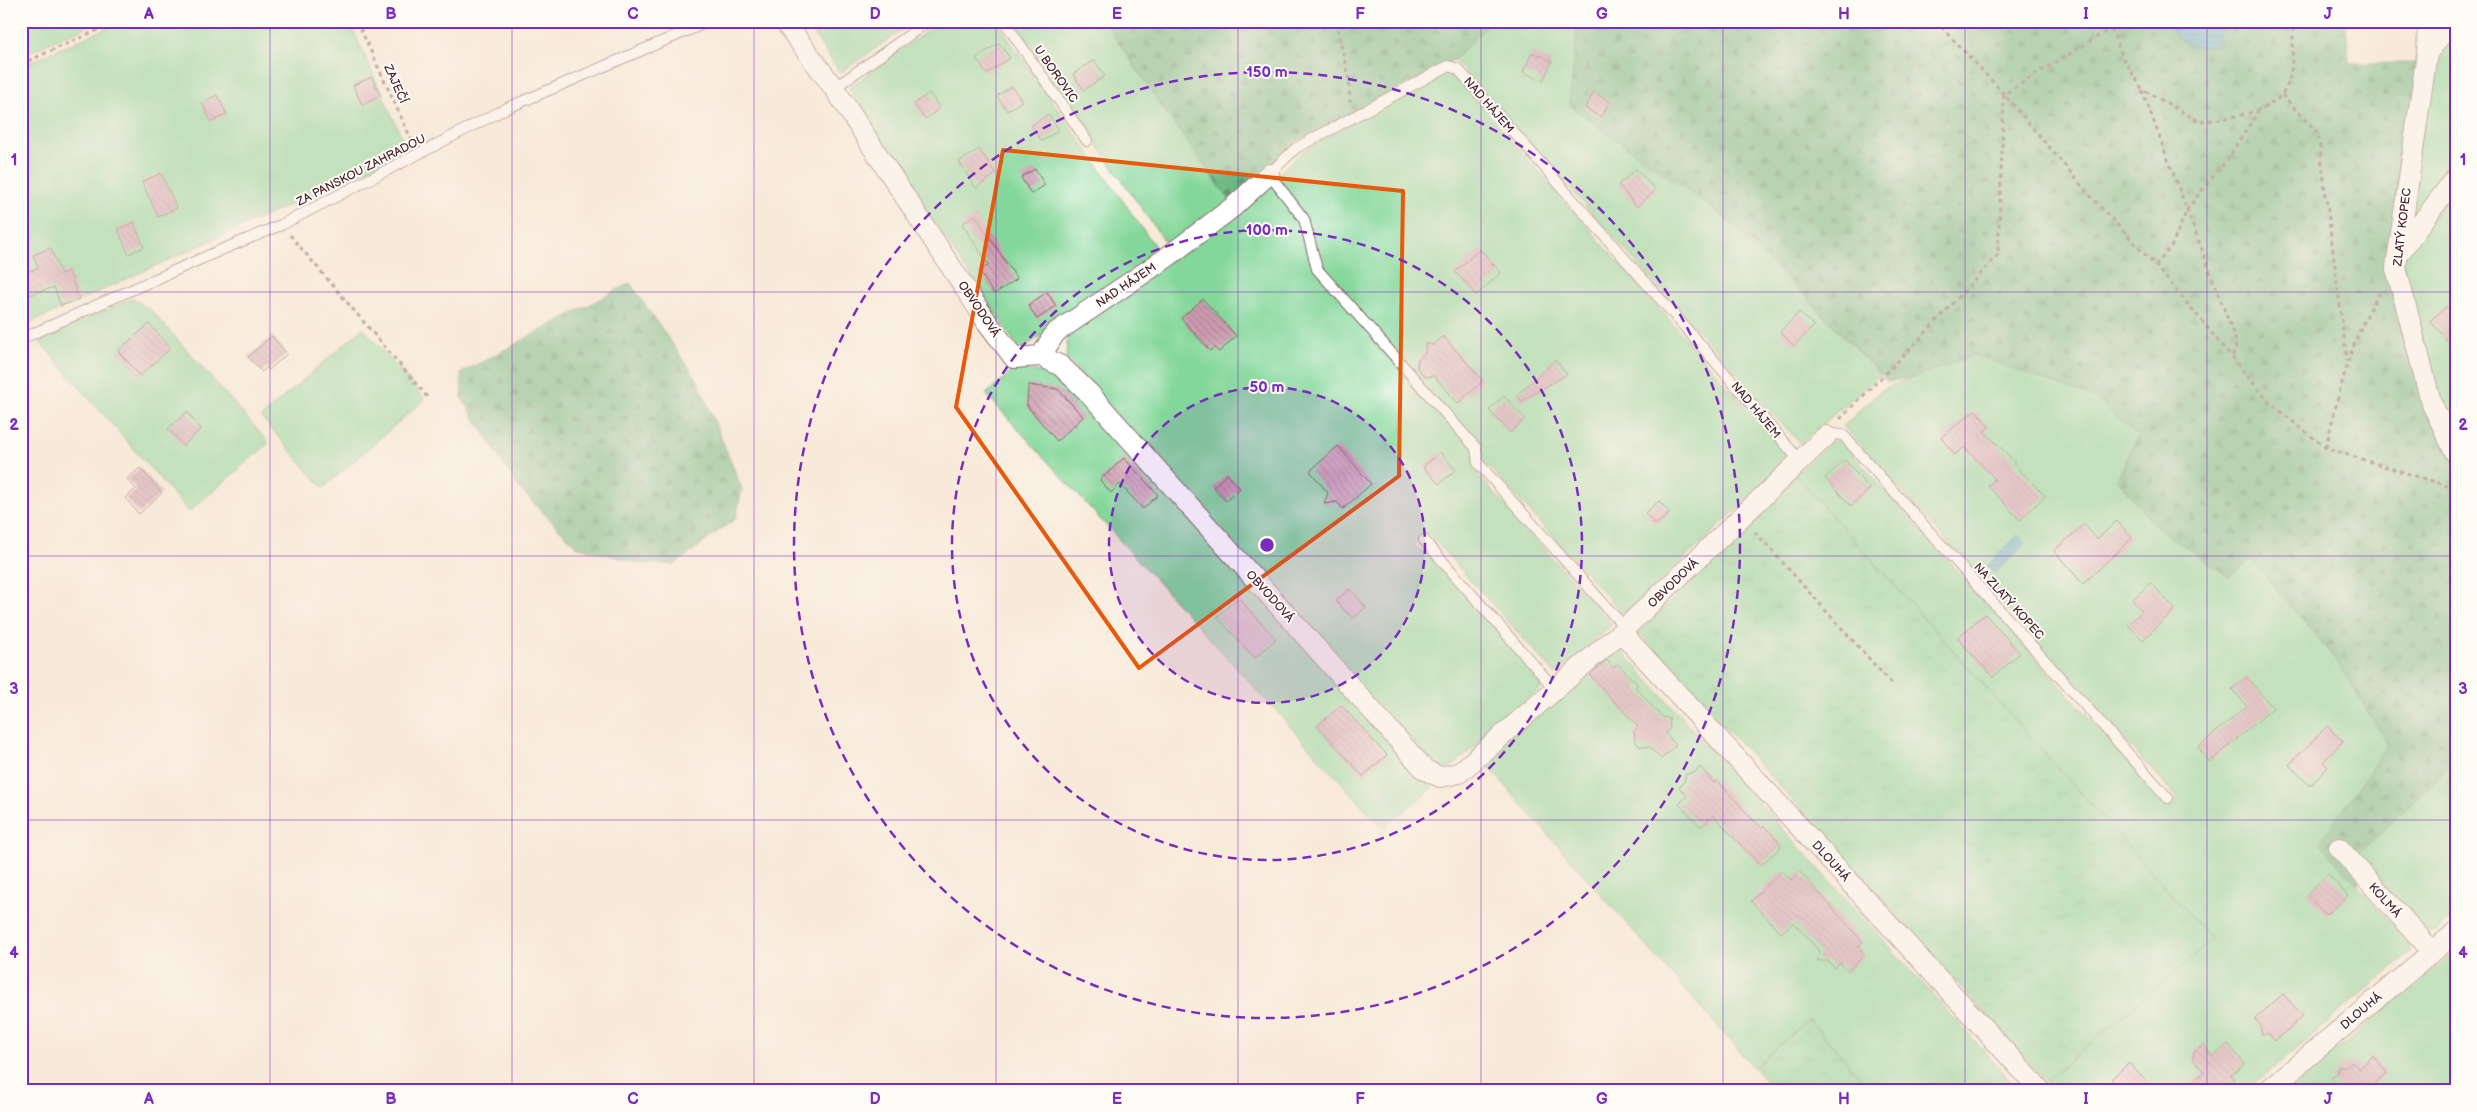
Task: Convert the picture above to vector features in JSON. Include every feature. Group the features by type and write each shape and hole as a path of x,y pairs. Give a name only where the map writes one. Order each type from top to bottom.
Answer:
{"street":[{"name":"OBVODOVÁ","path":"784,21 834,88 987,322 1014,358 1041,356 1061,366 1089,393 1425,770 1440,777 1459,773 1554,688 1621,632 1741,516 1830,435"},
{"name":"ZLATÝ KOPEC","path":"2428,21 2427,53 2397,261 2431,402 2456,454"},
{"path":"2427,53 2452,21"},
{"name":"NAD HÁJEM","path":"1041,356 1055,333 1166,258 1233,207 1270,174"},
{"path":"2397,261 2456,177"},
{"name":"DLOUHÁ","path":"1621,632 2041,1091"},
{"name":"KOLMÁ","path":"2338,848 2432,951"},
{"name":"DLOUHÁ","path":"2267,1091 2456,932"}],"lane":[{"name":"ZA PANSKOU ZAHRADOU","path":"21,339 204,257 282,225 507,108 710,21"},
{"path":"834,88 929,21"},
{"name":"U BOROVIC","path":"1004,21 1087,141"},
{"name":"NAD HÁJEM","path":"1270,174 1296,148 1448,66 1458,69 1800,461"},
{"path":"1270,174 1304,219 1317,269 1476,448 1478,463 1619,621 1621,632"},
{"name":"NA ZLATÝ KOPEC","path":"1830,435 1844,435 2168,798"},
{"path":"1424,540 1554,688"}],"path":[{"path":"21,64 118,21"},
{"name":"ZAJEČÍ","path":"357,21 418,155"},
{"path":"1336,21 1349,79 1352,118"},
{"path":"1936,21 2004,94 2094,200 2156,266 2270,403 2326,448 2448,486 2456,483"},
{"path":"2108,21 2124,60 2142,89 2188,208 2235,338 2236,351 2231,357"},
{"path":"2156,266 2172,245 2188,208 2228,158 2258,112 2282,95 2289,83 2294,21"},
{"path":"2004,94 2110,29"},
{"path":"2142,89 2200,122 2258,112"},
{"path":"1830,435 1832,426 1913,346 1998,255 2004,94"},
{"path":"2282,95 2318,133 2347,361"},
{"path":"282,225 430,399"},
{"path":"2326,448 2347,361 2372,305 2397,261"},
{"path":"1741,516 1892,684"}],"highlighted area":[{"path":"1003,150 1403,191 1399,476 1139,668 956,407"}],"green space":[{"path":"21,21 99,21 21,56"},
{"path":"122,21 349,21 408,151 21,327 21,66"},
{"path":"805,21 915,21 840,73"},
{"path":"941,21 996,21 1161,255 1020,350 862,114 849,87"},
{"path":"1011,21 1104,21 1167,114 1232,203 1170,249"},
{"path":"1104,21 1491,21 1454,60 1295,142 1232,203 1167,114"},
{"path":"1491,21 1578,21 1569,105 1724,217 1807,298 1880,375 1800,444 1454,60"},
{"path":"1578,21 2168,21 2170,27 2220,38 2223,21 2346,21 2349,63 2418,63 2456,441 2456,761 2357,856 2371,872 2357,885 2319,843 2251,559 2229,577 2155,527 2117,479 2138,437 1974,355 1916,377 1888,382 1807,298 1568,105"},
{"path":"2456,27 2456,167 2415,221 2405,226 2431,61"},
{"path":"1450,70 1785,452 1784,466 1624,615 1487,465 1478,475 1612,624 1556,675 1427,532 1413,546 1442,563 1545,685 1453,766 1443,769 1429,765 1066,358 1068,331 1241,207 1302,152 1373,110"},
{"path":"2456,186 2456,441 2435,396 2402,257"},
{"path":"630,283 698,381 742,489 736,518 674,565 639,563 576,546 519,488 462,398 461,373"},
{"path":"133,298 153,312 269,443 189,512 38,340"},
{"path":"363,328 425,399 323,488 261,417"},
{"path":"1974,355 2095,398 2138,436 2117,479 2155,526 2229,577 2251,559 2335,659 2388,744 2320,843 2410,944 2410,953 2246,1091 2054,1091 2045,1082 2212,940 1795,474 1837,437 2169,806 2177,798 1843,426 1883,389"},
{"path":"1016,368 1062,376 1433,788 1383,828 986,394"},
{"path":"1795,474 2212,940 2045,1082 1852,865 1638,633 1754,520"},
{"path":"1605,649 1620,649 2020,1091 1873,1091 1808,1019 1754,1068 1481,758"},
{"path":"2456,761 2456,915 2435,932 2425,932 2356,856"},
{"path":"2456,950 2456,1091 2288,1091"},
{"path":"1808,1019 1873,1091 1774,1091 1754,1068"}],"water":[{"path":"2168,21 2223,21 2216,46 2201,47 2181,40 2171,29"},
{"path":"2018,535 2026,543 1995,574 1987,566"}],"building":[{"path":"999,43 1010,58 986,74 976,58"},
{"path":"1532,52 1552,61 1543,81 1523,72"},
{"path":"1094,60 1105,76 1084,90 1073,74"},
{"path":"372,77 381,96 362,105 353,85"},
{"path":"1012,86 1022,101 1007,111 997,96"},
{"path":"1594,92 1610,102 1601,117 1585,108"},
{"path":"929,93 940,108 925,119 914,104"},
{"path":"217,95 227,114 211,122 202,103"},
{"path":"1048,114 1059,130 1042,141 1031,126"},
{"path":"979,149 996,174 976,188 959,162"},
{"path":"1035,169 1045,185 1031,194 1021,177"},
{"path":"1636,169 1656,190 1637,207 1618,185"},
{"path":"161,173 177,208 158,217 142,182"},
{"path":"975,215 1017,279 994,294 979,271 989,265 962,224"},
{"path":"134,222 144,247 128,254 118,229"},
{"path":"51,248 61,274 69,271 79,299 61,306 54,287 21,298 21,274 38,268 33,255"},
{"path":"1480,249 1501,273 1476,295 1455,272"},
{"path":"1047,292 1056,306 1037,319 1028,305"},
{"path":"1203,299 1236,336 1219,352 1214,347 1210,351 1181,318"},
{"path":"2447,306 2456,316 2456,350 2430,321"},
{"path":"1799,312 1814,326 1794,346 1780,332"},
{"path":"149,324 171,348 140,376 118,351"},
{"path":"272,336 287,354 269,370 267,367 262,372 248,357"},
{"path":"1443,336 1483,381 1458,403 1434,376 1425,377 1417,368 1418,359 1425,353 1425,344 1434,345"},
{"path":"1555,360 1567,374 1522,401 1517,395"},
{"path":"1028,385 1058,389 1083,417 1057,441 1027,406"},
{"path":"1504,396 1525,419 1510,433 1489,410"},
{"path":"1975,410 1989,427 1984,431 2045,496 2020,520 1988,486 1995,479 1964,447 1955,455 1941,438"},
{"path":"187,412 201,429 183,446 168,429"},
{"path":"1338,446 1371,484 1343,509 1337,502 1324,504 1328,493 1310,471"},
{"path":"1440,452 1456,470 1439,484 1423,467"},
{"path":"1124,458 1158,495 1143,509 1120,484 1111,493 1100,480"},
{"path":"1845,460 1870,489 1851,506 1825,478"},
{"path":"140,468 162,493 139,514 125,498 136,489 127,479"},
{"path":"1227,474 1240,488 1226,501 1213,487"},
{"path":"1659,501 1670,513 1656,525 1645,513"},
{"path":"2117,521 2132,538 2083,584 2054,551 2084,524 2097,539"},
{"path":"2151,583 2175,609 2143,640 2128,625 2142,611 2132,600"},
{"path":"1350,589 1366,607 1353,619 1336,601"},
{"path":"1238,598 1276,639 1255,658 1217,617"},
{"path":"1985,614 2020,653 1993,677 1957,638"},
{"path":"1607,660 1613,668 1618,664 1638,685 1635,687 1662,717 1669,718 1670,729 1665,733 1676,745 1661,759 1650,747 1639,746 1635,741 1634,731 1638,727 1590,675"},
{"path":"2246,677 2273,708 2210,762 2198,747 2247,706 2232,689"},
{"path":"1341,705 1387,755 1363,776 1317,726"},
{"path":"2327,726 2343,741 2323,762 2328,767 2310,786 2289,765"},
{"path":"1700,767 1714,783 1717,780 1750,817 1762,828 1764,826 1781,844 1780,848 1760,866 1713,815 1701,827 1679,804 1687,796 1679,787 1684,782 1686,774 1695,772"},
{"path":"1782,871 1791,880 1800,872 1863,942 1858,947 1865,955 1848,971 1840,963 1835,968 1828,961 1818,961 1819,951 1794,922 1781,933 1751,901"},
{"path":"2328,874 2348,896 2326,915 2307,894"},
{"path":"2283,994 2303,1016 2275,1041 2269,1034 2261,1034 2261,1026 2255,1019"},
{"path":"2204,1044 2213,1056 2228,1044 2245,1064 2231,1075 2234,1079 2220,1091 2181,1091 2204,1072 2193,1059 2194,1052"},
{"path":"2373,1056 2387,1073 2366,1091 2342,1091 2331,1078 2337,1073 2338,1066 2346,1066 2352,1061 2359,1069"},
{"path":"2129,1063 2155,1091 2122,1091 2111,1079"}]}
